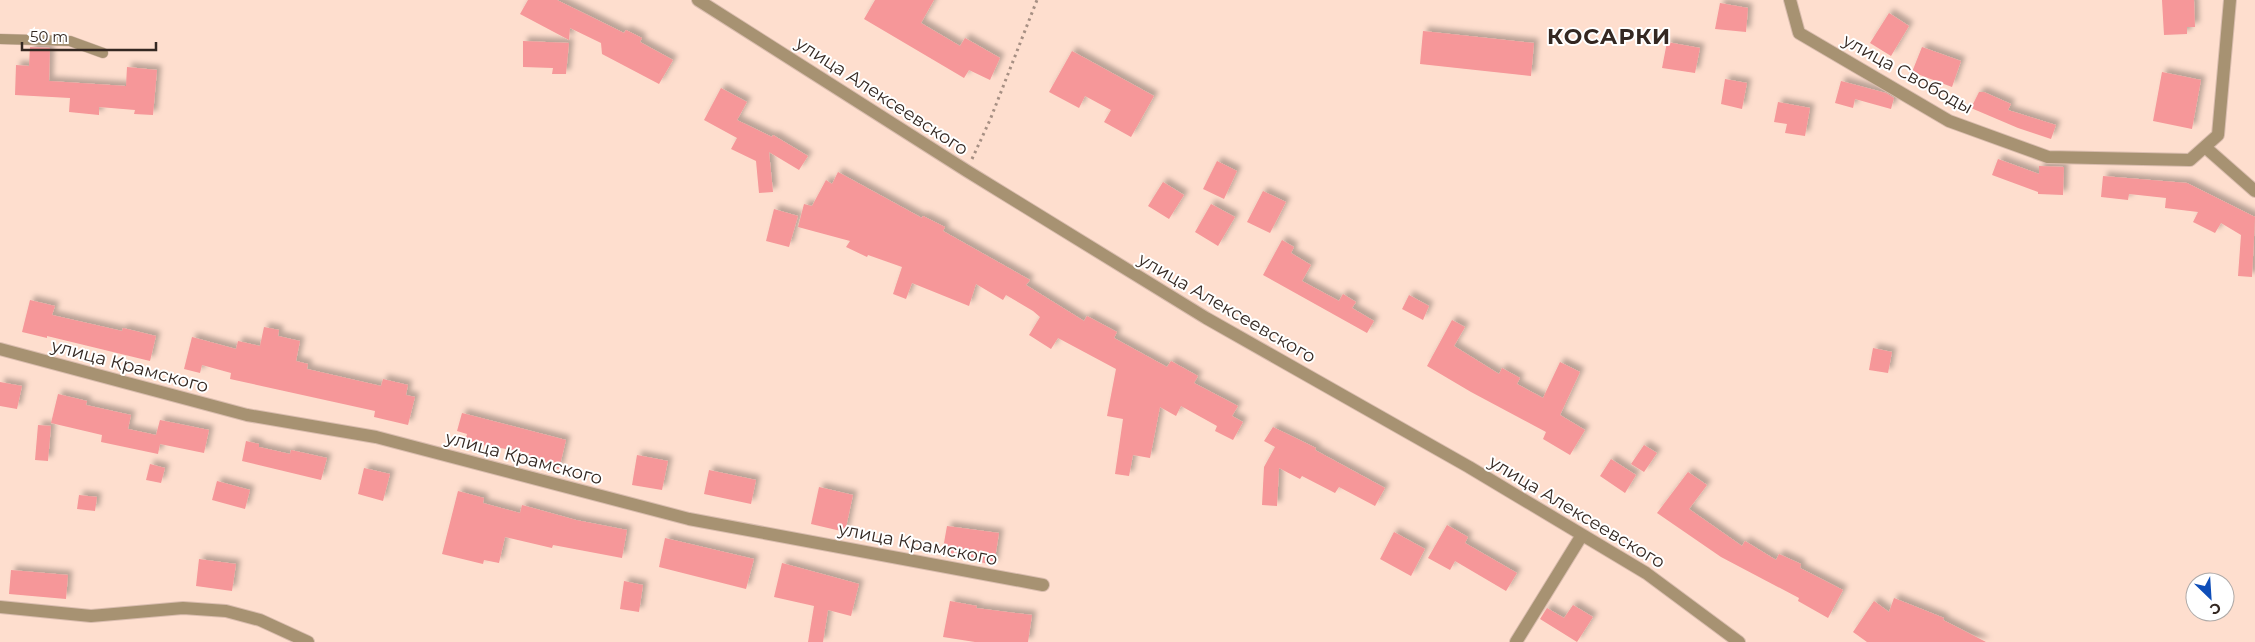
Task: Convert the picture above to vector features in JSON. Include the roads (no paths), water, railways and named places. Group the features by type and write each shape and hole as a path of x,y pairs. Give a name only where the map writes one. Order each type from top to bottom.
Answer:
{"street":[{"name":"улица Алексеевского","path":"698,0 967,171 1206,318 1469,467 1646,573 1739,642"},
{"name":"улица Свободы","path":"1790,0 1799,33 1949,121 2048,157 2190,160 2218,135 2230,0"},
{"path":"2205,147 2255,191"},
{"name":"улица Крамского","path":"0,349 247,415 376,437 689,519 1042,585"},
{"path":"1516,642 1582,535"},
{"path":"0,606 91,616 183,608 226,611 260,620 308,642"}],"lane":[{"path":"0,39 70,41 103,53"}],"district":[{"name":"КОСАРКИ","path":"1609,36"}]}
